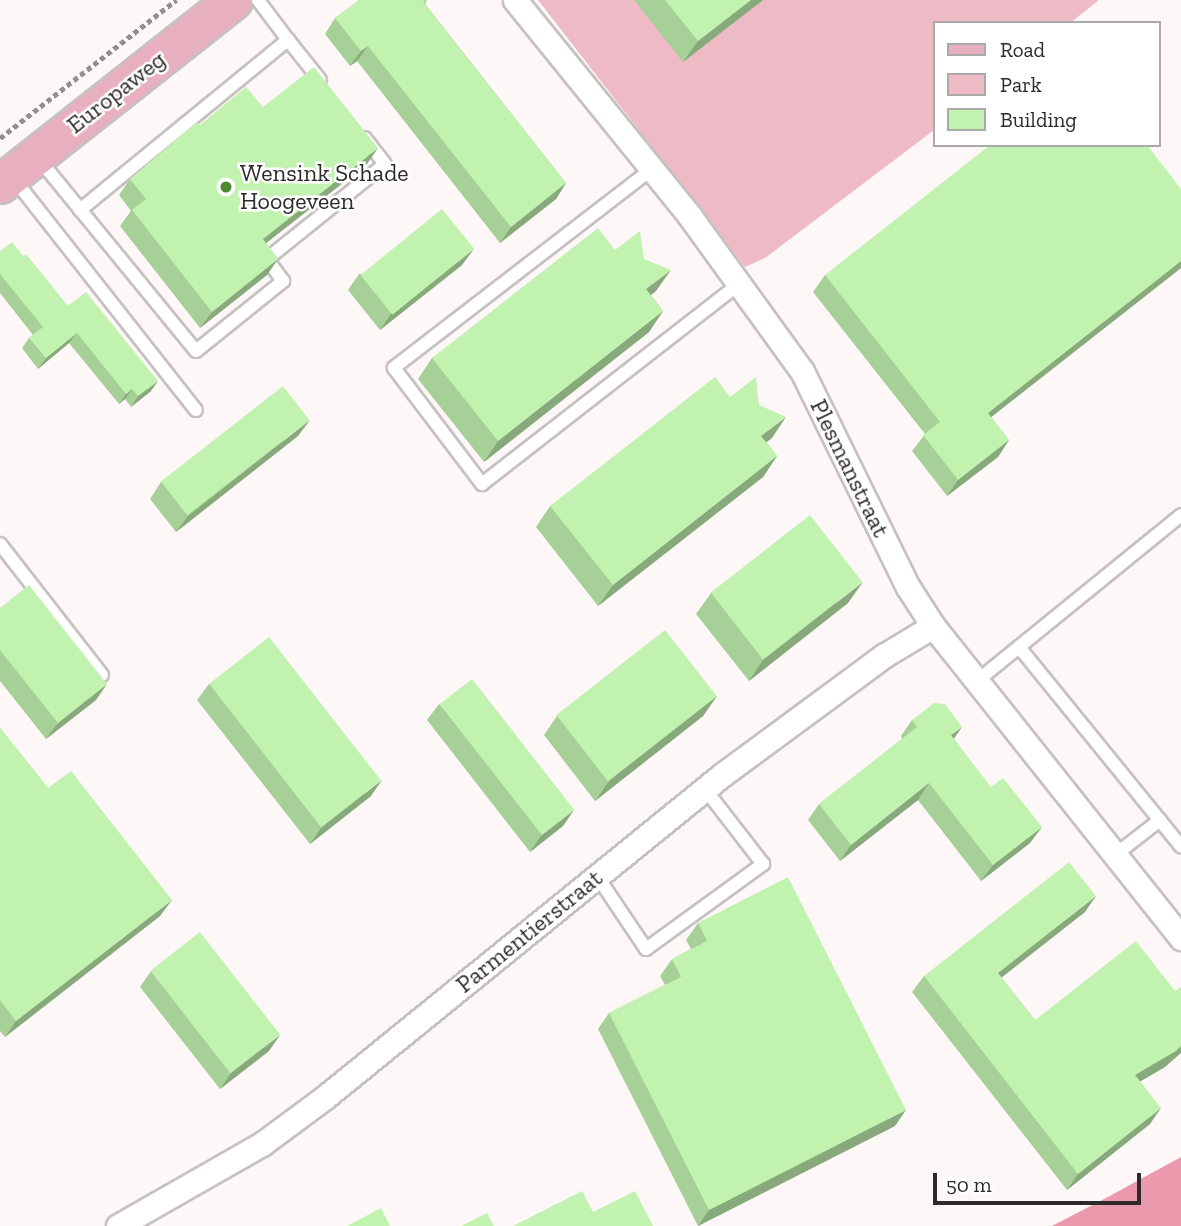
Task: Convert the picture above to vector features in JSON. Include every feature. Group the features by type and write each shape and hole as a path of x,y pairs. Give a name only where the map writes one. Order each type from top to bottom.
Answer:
{"main road":[{"name":"Europaweg","path":"16,172 233,0"}],"street":[{"name":"Plesmanstraat","path":"515,0 652,169 802,371 908,587 933,626 1181,938"},
{"name":"Parmentierstraat","path":"118,1226 272,1136 324,1098 705,789 885,655 933,626"}],"lane":[{"path":"258,0 329,91"},
{"path":"80,210 288,40"},
{"path":"16,172 80,210 196,351 283,281 267,259 385,164 353,122"},
{"path":"652,169 394,368 482,484 739,284"},
{"path":"16,172 196,410"},
{"path":"977,681 1181,515"},
{"path":"0,544 102,675"},
{"path":"1019,647 1181,846"},
{"path":"597,876 646,949 763,864 705,789"},
{"path":"1115,855 1160,820"}],"path":[{"name":"Europaweg","path":"0,138 176,0"}],"green space":[{"path":"538,0 1099,0 1073,21 932,21 932,132 765,258 745,267"}],"shaded area":[{"path":"1181,1157 1181,1226 1052,1226 1106,1198"}],"building":[{"path":"359,0 426,0 423,2 566,183 511,227 368,46 361,51 335,18"},
{"path":"665,0 751,0 698,41"},
{"path":"314,67 378,148 263,239 278,259 212,312 132,210 146,199 130,179 197,122 200,125 246,87 263,107"},
{"path":"987,147 1149,147 1181,189 1181,261 988,413 1009,440 958,480 923,435 940,422 825,275"},
{"path":"442,209 474,249 392,315 360,275"},
{"path":"598,228 615,250 640,231 644,259 671,270 646,289 663,311 498,441 432,358"},
{"path":"12,242 23,256 26,254 68,306 86,292 158,381 138,396 132,389 126,394 77,333 46,358 29,338 43,327 0,274 0,251"},
{"path":"715,377 730,397 756,377 759,405 786,417 761,436 777,456 613,585 550,506"},
{"path":"283,386 309,420 187,515 161,481"},
{"path":"810,515 862,582 763,660 711,593"},
{"path":"29,585 107,684 58,723 0,650 0,608"},
{"path":"665,630 717,696 608,781 556,715"},
{"path":"269,637 381,780 321,827 209,684"},
{"path":"472,679 574,810 542,835 440,704"},
{"path":"934,703 945,704 962,727 951,735 991,787 1003,778 1042,827 993,865 929,783 851,845 819,804 917,727 912,720"},
{"path":"0,728 48,788 71,771 172,900 16,1021 0,1000"},
{"path":"1069,862 1096,896 998,973 1035,1020 1136,941 1175,991 1181,987 1181,1046 1135,1075 1161,1108 1078,1174 924,976"},
{"path":"788,877 906,1110 709,1210 609,1013 681,977 672,959 707,941 698,923"},
{"path":"200,932 280,1034 230,1073 150,971"},
{"path":"582,1191 593,1212 635,1191 653,1226 513,1226"},
{"path":"381,1208 390,1226 347,1226"},
{"path":"487,1213 494,1226 461,1226"}],"place":[{"name":"Wensink Schade Hoogeveen","path":"226,187"}]}
